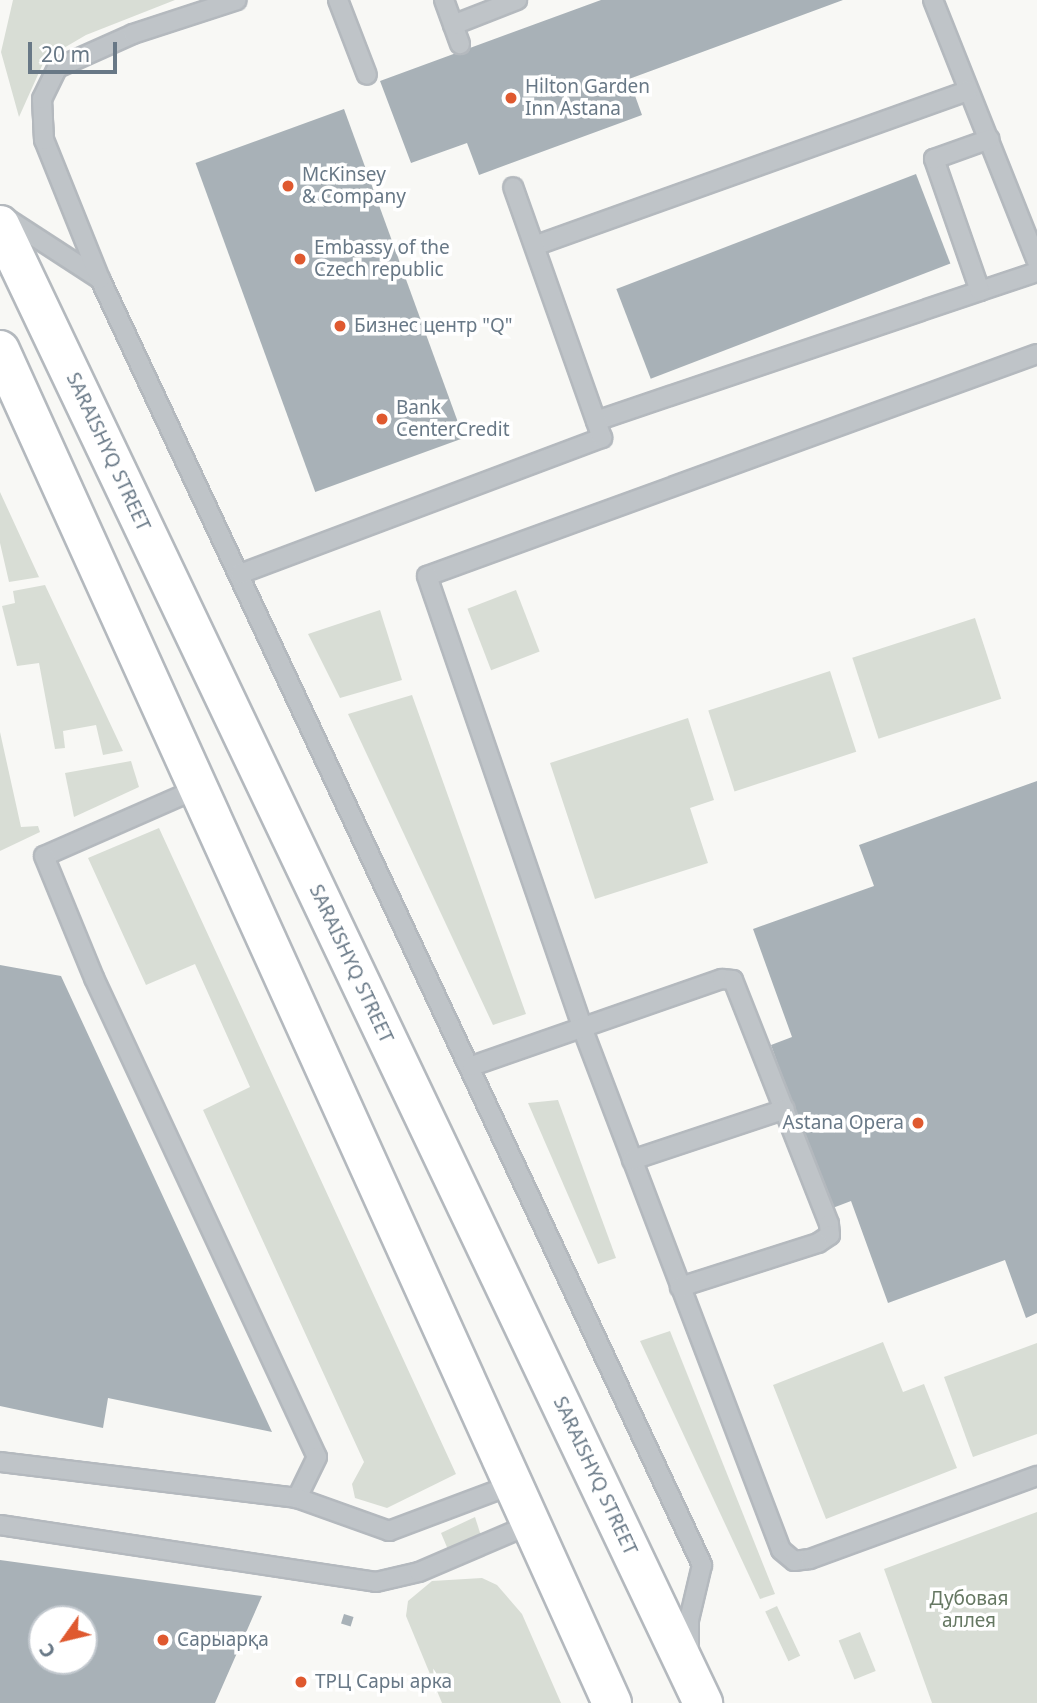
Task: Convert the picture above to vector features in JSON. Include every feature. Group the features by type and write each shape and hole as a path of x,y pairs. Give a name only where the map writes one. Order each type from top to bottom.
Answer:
{"main road":[{"name":"SARAISHYQ STREET","path":"0,225 696,1688"},
{"path":"0,350 612,1703"},
{"path":"574,1623 594,1703"},
{"path":"696,1688 728,1703"}],"lane":[{"path":"237,0 133,34 57,68 42,99 44,141 100,279 472,1066 702,1565 690,1619 696,1688"},
{"path":"338,0 367,75"},
{"path":"444,0 460,44"},
{"path":"453,25 517,0"},
{"path":"933,0 1037,261"},
{"path":"537,244 967,91"},
{"path":"979,291 934,159 990,139"},
{"path":"240,574 602,438 537,244 513,187"},
{"path":"0,215 100,279"},
{"path":"596,421 1037,272"},
{"path":"1037,354 427,576 583,1030 781,1550 794,1561 1037,1476"},
{"path":"199,788 44,856 94,978 317,1457 298,1498"},
{"path":"472,1066 583,1030 722,979 733,980 785,1109 830,1235 818,1244 680,1287"},
{"path":"632,1160 785,1109"},
{"path":"0,1462 298,1498 389,1531 514,1484"},
{"path":"0,1525 376,1582 418,1572 531,1524"}],"green space":[{"path":"13,0 175,0 86,35 45,59 19,117 1,52"},
{"path":"0,492 40,577 9,582 0,543"},
{"path":"45,585 123,751 103,755 96,725 63,731 65,748 55,749 39,663 17,666 2,606 15,603 13,591"},
{"path":"516,590 540,652 491,670 467,609"},
{"path":"380,610 402,680 340,698 308,634"},
{"path":"975,618 1001,699 879,739 852,658"},
{"path":"830,671 856,752 735,791 708,711"},
{"path":"412,695 526,1014 493,1025 348,714"},
{"path":"688,718 714,800 690,808 708,863 595,899 550,763"},
{"path":"0,732 21,827 38,826 40,832 0,851"},
{"path":"131,761 139,787 74,817 65,773"},
{"path":"159,828 456,1474 387,1508 355,1498 352,1484 364,1462 203,1110 250,1087 195,964 146,985 88,858"},
{"path":"558,1100 616,1258 598,1264 528,1103"},
{"path":"670,1331 775,1594 760,1599 640,1341"},
{"path":"883,1342 903,1392 924,1384 957,1468 826,1519 773,1385"},
{"path":"1037,1343 1037,1434 973,1457 944,1377"},
{"name":"Дубовая аллея","path":"1037,1512 1037,1703 932,1703 884,1569"},
{"path":"475,1517 482,1539 449,1552 441,1533"},
{"path":"482,1578 497,1585 522,1614 561,1703 442,1703 406,1616 408,1601 432,1581"},
{"path":"777,1606 800,1656 788,1661 765,1611"},
{"path":"860,1632 876,1671 854,1680 839,1641"}],"building":[{"name":"Hilton Garden Inn Astana","path":"601,0 843,0 629,79 642,115 479,175 467,143 411,163 380,81"},
{"name":"Бизнес центр \"Q\"","path":"344,109 464,438 315,492 196,163"},
{"path":"916,174 950,264 651,379 616,289"},
{"name":"Astana Opera","path":"1037,781 1037,1313 1026,1318 1005,1260 888,1303 851,1201 830,1209 771,1045 792,1037 753,929 874,886 859,845"},
{"path":"0,965 61,976 272,1432 108,1398 103,1428 0,1406"},
{"name":"Сарыарқа","path":"0,1560 262,1596 215,1703 0,1703"},
{"path":"344,1614 354,1617 351,1626 341,1624"}],"place":[{"name":"Hilton Garden Inn Astana","path":"511,98"},
{"name":"McKinsey & Company","path":"288,186"},
{"name":"Embassy of the Czech republic","path":"300,259"},
{"name":"Бизнес центр \"Q\"","path":"340,326"},
{"name":"Bank CenterCredit","path":"382,419"},
{"name":"Astana Opera","path":"918,1123"},
{"name":"Сарыарқа","path":"163,1640"},
{"name":"ТРЦ Сары арка","path":"301,1682"}]}
